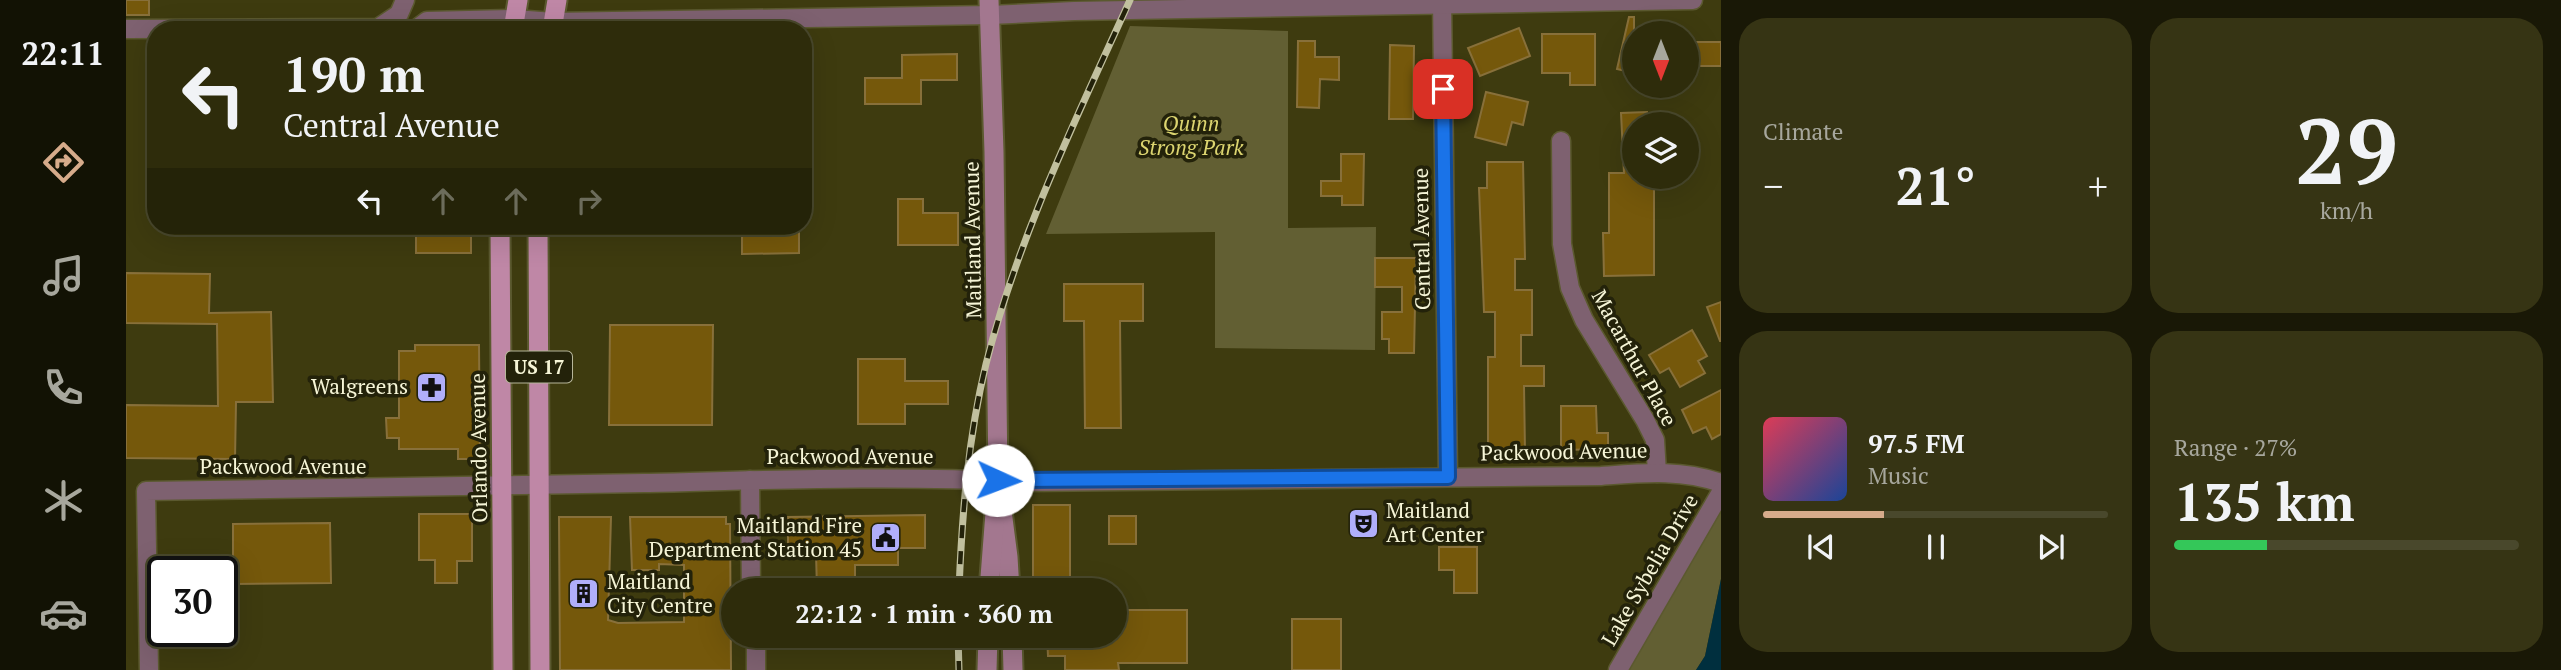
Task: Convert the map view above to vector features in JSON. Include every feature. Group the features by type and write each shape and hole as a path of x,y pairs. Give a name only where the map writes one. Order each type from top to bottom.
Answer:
{"main road":[{"path":"554,21 557,0"},
{"name":"Maitland Avenue","path":"990,7 995,152 998,480 1009,578"},
{"name":"Orlando Avenue","path":"500,235 503,670"},
{"name":"US 17","path":"538,235 540,670"},
{"name":"Maitland Avenue","path":"989,578 998,480"},
{"path":"987,670 988,648"},
{"path":"1012,648 1013,670"}],"street":[{"path":"388,21 399,14 405,0"},
{"path":"668,21 990,7 1074,10 1693,0"},
{"name":"Central Avenue","path":"1442,3 1448,477"},
{"path":"427,21 516,16 534,21"},
{"path":"126,29 147,29"},
{"name":"Macarthur Place","path":"1561,141 1562,244 1570,288 1584,320 1646,420 1655,440 1657,472"},
{"name":"Packwood Avenue","path":"149,670 146,491 750,480 1601,476 1657,472 1697,475 1721,483"},
{"path":"750,480 751,578"},
{"name":"Lake Sybelia Drive","path":"1618,670 1721,492"},
{"path":"755,648 756,670"}],"green space":[{"name":"Quinn Strong Park","path":"1130,26 1288,31 1288,228 1376,227 1375,350 1215,348 1215,232 1046,234"},
{"path":"1721,492 1721,579 1705,656 1696,670 1619,670"}],"water":[{"path":"1721,579 1721,670 1696,670 1705,656"}],"building":[{"path":"126,0 149,0 149,15 126,15"},
{"path":"1519,28 1530,56 1480,76 1468,48"},
{"path":"1542,34 1595,34 1595,85 1570,85 1570,73 1542,73"},
{"path":"1298,41 1315,41 1315,57 1339,57 1339,80 1320,79 1319,108 1297,107"},
{"path":"1699,42 1721,42 1721,66 1699,66"},
{"path":"1390,45 1414,46 1413,119 1389,119"},
{"path":"1622,47 1622,70 1617,69"},
{"path":"957,54 957,80 921,80 921,104 865,104 865,78 902,78 902,55"},
{"path":"1486,92 1528,102 1523,125 1512,122 1506,145 1475,137"},
{"path":"1341,154 1364,154 1363,205 1342,205 1342,196 1321,196 1321,181 1341,181"},
{"path":"1487,162 1523,162 1525,259 1515,259 1515,290 1532,290 1532,335 1521,335 1521,366 1544,366 1544,386 1524,386 1525,452 1488,453 1488,357 1495,357 1495,312 1484,312 1479,188 1487,188"},
{"path":"1609,173 1622,173 1622,189 1654,189 1654,275 1604,276 1603,233 1609,233"},
{"path":"898,199 923,199 923,213 958,213 958,245 898,245"},
{"path":"416,235 471,235 471,253 416,253"},
{"path":"742,235 799,235 799,253 742,254"},
{"path":"1375,258 1416,258 1414,353 1389,353 1389,339 1382,339 1382,312 1402,312 1402,287 1375,287"},
{"path":"126,273 210,274 209,313 271,312 273,402 236,402 235,459 126,458 126,405 218,406 217,324 126,323"},
{"path":"1064,284 1143,284 1143,321 1120,321 1121,428 1085,428 1084,321 1064,321"},
{"path":"1721,302 1721,341 1720,341 1707,307"},
{"path":"610,325 713,325 712,425 609,425"},
{"path":"1692,330 1707,356 1698,361 1705,373 1680,387 1669,368 1660,373 1649,355"},
{"path":"415,345 479,345 480,459 458,459 458,449 399,449 399,438 387,438 386,418 399,418 399,351 415,351"},
{"path":"858,359 905,359 905,381 948,381 948,404 905,404 905,424 858,424"},
{"path":"1721,390 1721,434 1712,439 1706,427 1693,433 1682,410"},
{"path":"1561,406 1596,406 1597,433 1608,433 1608,449 1561,450"},
{"path":"1033,505 1070,505 1070,578 1033,578"},
{"path":"419,514 472,514 472,561 457,561 457,583 435,583 435,560 419,560"},
{"path":"925,515 925,548 898,548 898,565 855,565 855,578 817,578 816,553 788,554 788,517"},
{"path":"1109,516 1136,516 1136,544 1109,544"},
{"name":"Maitland City Centre","path":"559,517 611,517 608,620 618,623 684,622 684,565 659,564 659,570 632,570 630,517 726,517 726,524 730,524 730,578 721,578 721,648 731,648 731,670 560,670"},
{"path":"330,523 331,583 238,584 238,556 233,556 233,524"},
{"path":"1439,547 1477,547 1477,593 1454,593 1454,570 1439,570"},
{"path":"1127,610 1187,610 1187,663 1118,663 1119,670 1065,670 1065,656 1048,656 1048,648 1127,648"},
{"path":"1292,619 1341,619 1341,670 1292,670"}],"railway":[{"path":"960,578 970,448 986,364 999,317 1031,224 1130,0"},
{"path":"958,648 959,670"}],"place":[{"name":"Walgreens","path":"431,387"},
{"name":"Maitland Art Center","path":"1363,523"},
{"name":"Maitland Fire Department Station 45","path":"885,538"},
{"name":"Maitland City Centre","path":"584,594"}],"route":[{"path":"998,480 1025,482 1448,477 1443,89"}]}
